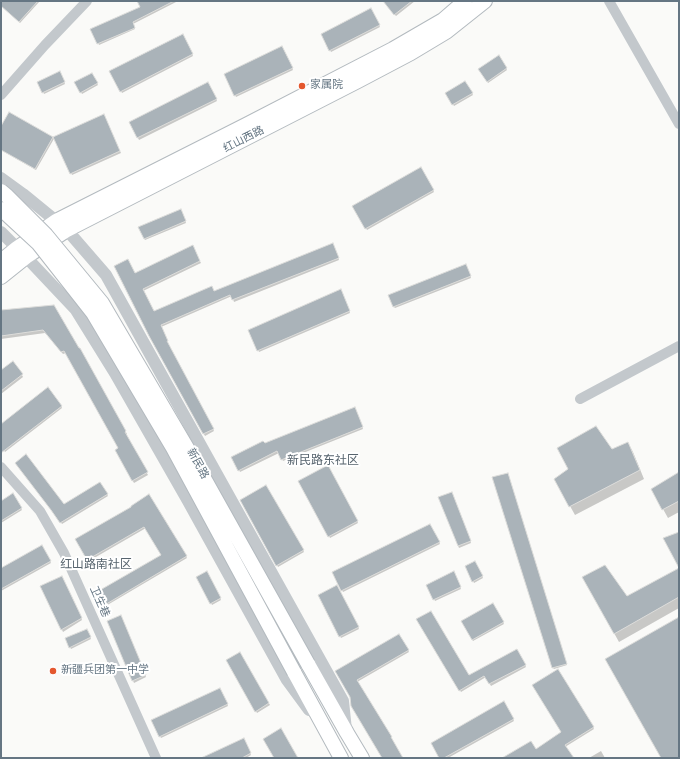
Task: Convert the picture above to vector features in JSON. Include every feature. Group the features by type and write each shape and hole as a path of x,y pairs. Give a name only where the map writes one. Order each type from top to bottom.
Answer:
{"main road":[{"name":"红山西路","path":"1,277 22,252 56,221 393,49 443,20 465,1"},
{"name":"红山西路","path":"1,261 67,230 411,53 446,32 485,1"},
{"name":"新民路","path":"1,191 46,235 102,303 190,453 362,758"},
{"name":"新民路","path":"1,209 38,243 93,313 173,448 341,758"}],"street":[{"path":"1,96 45,45 88,1"},
{"path":"609,1 679,124"},
{"path":"1,178 67,230 106,275 342,701 347,733"},
{"path":"1,232 22,252 76,310 116,373 287,680 329,737"},
{"path":"580,399 679,346"},
{"name":"卫生巷","path":"1,467 40,511 64,553 156,758"}],"building":[{"path":"1,1 38,1 19,22 1,6"},
{"path":"137,1 174,1 133,22 135,28 97,44 90,29 140,7"},
{"path":"383,1 412,1 394,15"},
{"path":"371,8 380,25 329,51 321,34"},
{"path":"183,34 193,54 120,92 109,71"},
{"path":"282,46 293,68 234,96 224,74"},
{"path":"499,55 507,68 487,82 478,69"},
{"path":"60,71 65,82 42,93 37,82"},
{"path":"92,73 98,83 80,93 74,82"},
{"path":"465,81 473,93 452,105 445,93"},
{"path":"208,82 217,99 137,138 129,122"},
{"path":"9,112 53,137 35,169 1,150 1,126"},
{"path":"104,114 120,151 70,174 53,137"},
{"path":"421,167 434,190 365,229 352,206"},
{"path":"181,209 186,221 144,239 138,227"},
{"path":"333,243 339,258 232,300 230,295 161,325 167,341 214,429 203,434 149,336 114,266 128,259 135,273 193,245 200,261 143,289 154,311 212,286 214,291"},
{"path":"466,264 471,276 393,307 388,295"},
{"path":"341,289 350,311 257,351 248,330"},
{"path":"54,305 80,348 148,472 132,481 115,450 118,448 64,351 61,352 43,330 1,336 1,310"},
{"path":"13,361 23,374 1,391 1,370"},
{"path":"48,387 62,406 1,453 1,424"},
{"path":"355,407 363,427 281,460 277,451 238,471 231,457 263,441 265,443"},
{"path":"596,426 612,449 628,442 640,470 569,507 554,479 568,469 557,448"},
{"path":"26,454 64,504 100,482 108,494 60,523 15,463"},
{"path":"328,465 358,521 328,537 298,481"},
{"path":"679,472 679,501 662,510 651,489"},
{"path":"508,473 567,664 552,668 492,477"},
{"path":"266,485 304,550 276,566 240,500"},
{"path":"452,492 471,541 458,546 438,497"},
{"path":"13,493 22,508 1,521 1,501"},
{"path":"149,494 187,556 103,606 95,593 161,555 144,527 87,560 75,539 131,507"},
{"path":"430,524 440,542 341,591 332,572"},
{"path":"679,532 679,568 663,538"},
{"path":"42,545 51,561 1,589 1,568"},
{"path":"475,561 483,576 472,582 465,566"},
{"path":"605,565 627,596 679,568 679,597 614,634 582,577"},
{"path":"207,571 221,598 210,604 196,577"},
{"path":"454,571 461,587 433,600 426,585"},
{"path":"62,576 82,618 61,630 40,586"},
{"path":"337,585 359,627 339,637 318,595"},
{"path":"493,603 504,622 472,640 461,621"},
{"path":"431,611 469,675 517,649 526,665 489,684 484,676 459,691 416,619"},
{"path":"121,615 146,675 132,681 107,621"},
{"path":"679,617 679,758 661,758 605,659"},
{"path":"87,629 91,637 69,648 65,638"},
{"path":"399,634 409,650 357,680 403,758 382,758 351,706 350,697 335,671"},
{"path":"240,652 269,703 255,712 226,660"},
{"path":"558,669 594,727 565,745 574,758 502,758 531,741 536,749 561,732 532,685"},
{"path":"220,688 228,704 159,737 151,720"},
{"path":"504,701 514,719 444,758 439,758 431,743"},
{"path":"281,728 298,758 274,758 263,739"},
{"path":"244,738 251,753 242,758 201,758"}],"place":[{"name":"家属院","path":"302,86"},
{"name":"新疆兵团第一中学","path":"53,671"}],"district":[{"name":"新民路东社区","path":"323,461"},
{"name":"红山路南社区","path":"96,565"}]}
